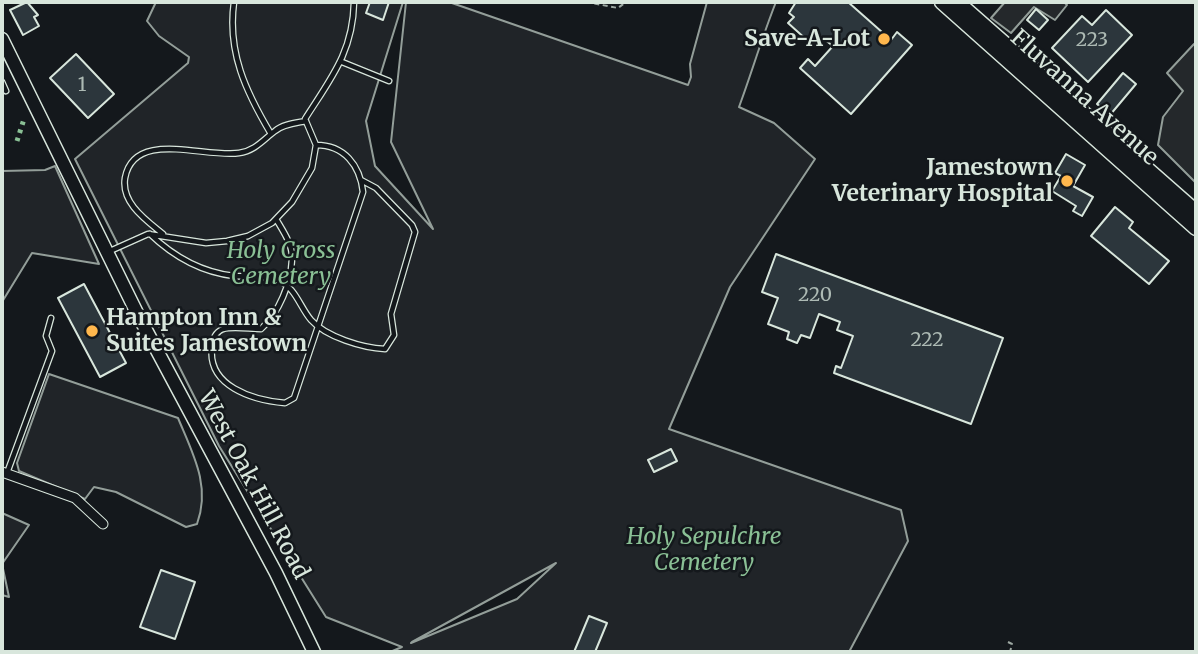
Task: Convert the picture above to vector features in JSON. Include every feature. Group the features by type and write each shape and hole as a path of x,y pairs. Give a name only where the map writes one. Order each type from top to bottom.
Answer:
{"main road":[{"name":"Fluvanna Avenue","path":"942,2 1196,228"},
{"name":"Fluvanna Avenue","path":"957,2 1196,212"},
{"name":"West Oak Hill Road","path":"2,39 314,652"}],"street":[{"path":"4,473 75,498 103,524"}],"lane":[{"path":"234,2 236,65 271,134"},
{"path":"163,234 129,201 125,183 127,170 136,158 148,149 158,148 219,154 243,153 261,144 280,128 306,121 342,62 350,42 354,2"},
{"path":"342,62 389,81"},
{"path":"2,82 6,91"},
{"path":"108,251 133,238 149,234 163,234 206,243 227,241 248,236 276,219 292,202 312,168 316,145 306,121"},
{"path":"276,219 288,240 292,258 287,286 275,312 261,329 227,328 217,332 212,348 214,372 233,388 285,403 294,398 320,327 363,192 361,180 341,150 316,145"},
{"path":"149,234 174,254 203,270 272,278 287,286 320,327 381,349 389,347 393,339 391,314 415,232 412,225 376,188 361,180"},
{"path":"4,473 52,351 46,336 51,318"}],"path":[{"path":"586,2 618,8 626,2"},
{"path":"1008,642 1012,644 1010,652"}],"green space":[{"path":"156,2 403,2 366,121 375,166 433,229 391,142 406,2 449,2 688,85 691,77 690,64 707,2 776,2 739,107 774,123 815,159 730,287 669,429 901,510 908,541 849,652 390,652 402,647 326,617 219,446 75,159 188,63 189,57 159,36 147,21","holes":["556,563 517,599 411,643"]},
{"path":"55,166 99,264 32,253 2,302 2,171 45,170"},
{"path":"49,374 178,418 201,483 201,510 197,524 186,527 116,492 94,487 85,499 19,471 17,463"},
{"path":"2,513 29,525 2,564"},
{"path":"2,564 9,597 2,595"}],"shaded area":[{"path":"1005,2 1064,2 1067,5 1055,20 1034,7 1011,33 991,18"},
{"path":"1194,44 1196,183 1158,145 1163,117 1183,91 1167,73"}],"building":[{"path":"27,2 38,15 34,17 39,26 23,35 10,10"},
{"path":"370,2 389,2 383,20 366,13"},
{"path":"796,2 848,2 891,40 897,32 912,45 851,114 800,68 808,59 815,66 833,46 816,33 808,41 788,23 794,17 789,13"},
{"path":"1036,9 1048,20 1039,30 1027,20"},
{"path":"1106,10 1132,35 1088,82 1052,48 1082,16 1092,25"},
{"path":"76,54 114,94 88,118 50,78"},
{"path":"1123,73 1136,84 1110,115 1097,104"},
{"name":"Jamestown Veterinary Hospital","path":"1066,154 1085,165 1073,186 1093,197 1082,216 1073,211 1076,206 1052,191 1061,176 1055,173"},
{"path":"1115,207 1133,222 1129,228 1169,261 1149,284 1091,236"},
{"path":"776,254 1003,338 971,424 834,373 836,366 841,368 853,336 837,330 840,322 819,314 810,338 801,335 797,343 787,339 789,332 768,324 778,298 762,292"},
{"name":"Hampton Inn & Suites Jamestown","path":"84,284 126,363 100,377 58,298"},
{"path":"671,449 677,461 654,472 648,460"},
{"path":"161,570 195,582 175,639 140,627"},
{"path":"589,616 607,623 595,652 574,652"}],"hedge":[{"path":"17,141 24,119"}],"place":[{"name":"Save-A-Lot","path":"884,39"},
{"name":"Jamestown Veterinary Hospital","path":"1067,181"},
{"name":"Hampton Inn & Suites Jamestown","path":"92,331"}],"park label":[{"name":"Holy Cross Cemetery","path":"281,264"},
{"name":"Holy Sepulchre Cemetery","path":"704,550"}]}
